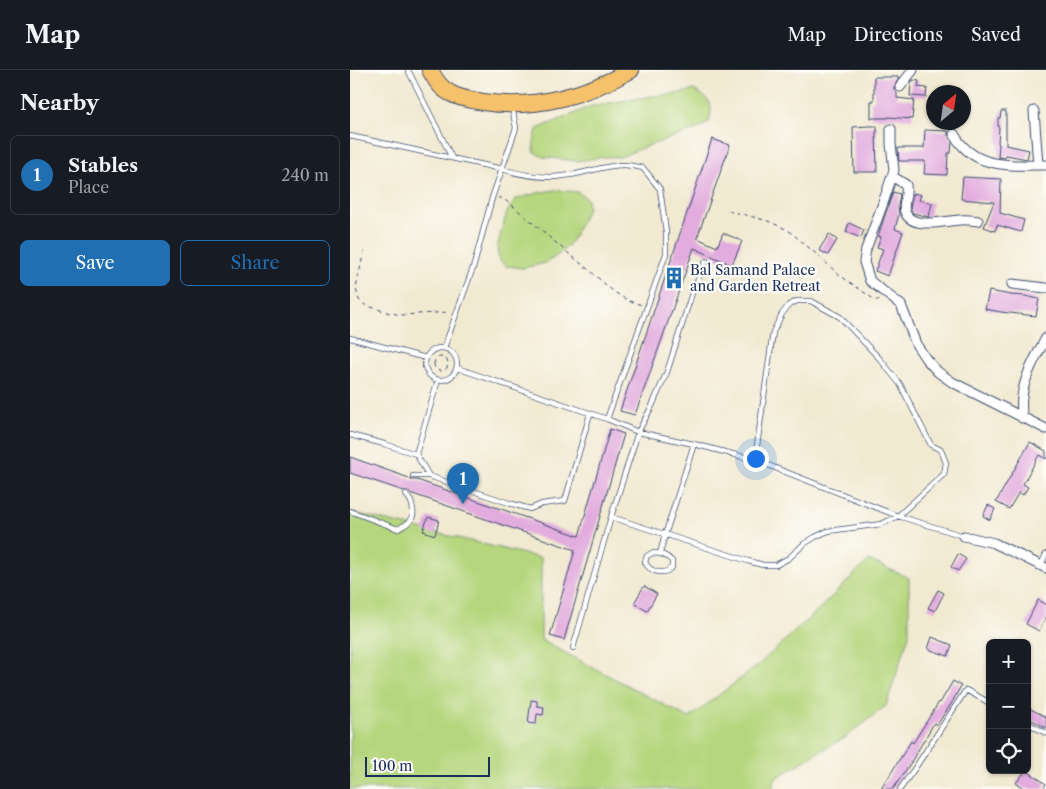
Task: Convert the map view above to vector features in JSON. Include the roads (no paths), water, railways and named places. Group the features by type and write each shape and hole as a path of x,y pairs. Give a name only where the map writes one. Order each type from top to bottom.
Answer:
{"highway":[{"path":"430,70 436,82 448,93 468,100 512,104 531,104 579,93 614,80 631,70"}],"street":[{"path":"900,87 914,70"},
{"path":"954,134 967,150 991,163 1000,165 1042,165 1034,111"},
{"path":"891,129 894,170 866,249 864,262 870,281 901,305 916,344 938,372 952,382 1046,429"},
{"path":"892,176 906,185 908,191 904,208 905,214 909,218 917,222 933,224 960,220 978,221"},
{"path":"1012,284 1046,288"},
{"path":"1022,418 1024,384 1046,338"},
{"path":"964,536 994,543 1043,566"}],"lane":[{"path":"408,70 452,158"},
{"path":"444,348 474,265 492,198 516,128 512,104"},
{"path":"350,136 520,174 545,177 565,176 624,165 643,168 660,189 665,219 666,254 607,419"},
{"path":"572,648 638,432 667,372 692,293 706,261"},
{"path":"611,517 748,561 763,565 776,565 789,558 804,544 828,531 882,524 898,516 944,474 946,463 941,450 931,445 900,384 840,317 812,301 797,301 790,305 782,314 774,332 756,460"},
{"path":"350,338 426,358"},
{"path":"444,348 451,351 455,356 457,368 449,378 438,380 430,376 426,370 424,364 426,358 434,349 444,348"},
{"path":"457,368 607,419 638,432 756,460 898,516 964,536"},
{"path":"416,454 438,380"},
{"path":"413,476 428,476 530,509 542,504 565,501 590,414"},
{"path":"350,435 416,454 428,476"},
{"path":"660,553 694,444"},
{"path":"350,511 398,529 411,521 414,515 412,502 406,495"},
{"path":"652,553 660,553 672,561 672,567 669,572 662,573 647,567 645,562 647,556 652,553"},
{"path":"1043,566 1046,554"},
{"path":"900,789 966,690 986,701"},
{"path":"1031,725 1046,733"}],"place":[{"name":"Bal Samand Palace and Garden Retreat","path":"674,278"},
{"name":"Stables","path":"463,504"}]}
